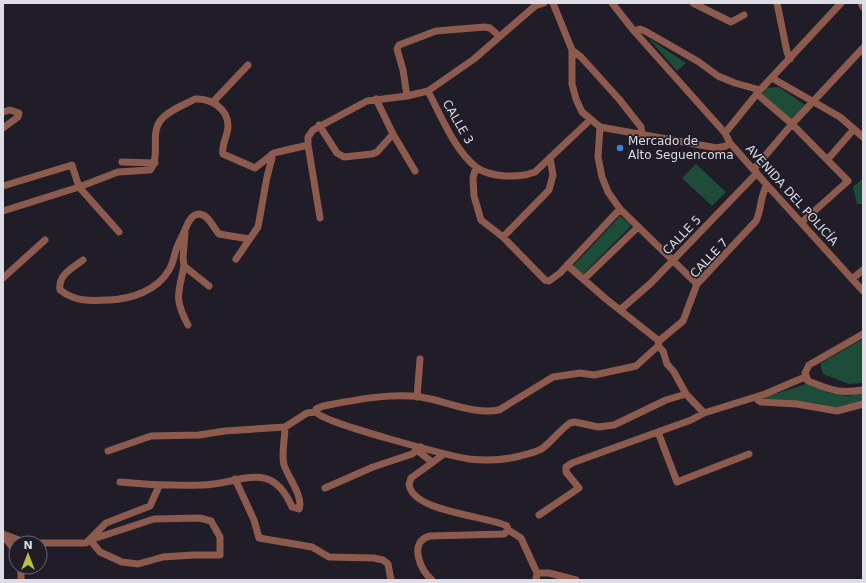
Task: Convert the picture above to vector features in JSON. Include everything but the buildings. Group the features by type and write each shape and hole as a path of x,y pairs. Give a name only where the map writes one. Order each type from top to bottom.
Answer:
{"street":[{"path":"320,218 308,145 310,134 319,125 367,101 406,96 428,91 474,59 535,6 544,3"},
{"path":"553,3 572,50 572,84 576,99 582,112 590,120 600,127 642,136 717,148 726,146 730,143"},
{"name":"AVENIDA DEL POLICÍA","path":"612,3 634,31 725,133 730,143 863,291"},
{"path":"694,3 731,22 744,15"},
{"path":"725,133 759,92 841,3"},
{"path":"861,3 863,7"},
{"path":"778,4 787,52 790,59"},
{"path":"406,96 404,70 397,47 443,30 485,27 490,28 499,36"},
{"path":"634,31 640,29 646,31 699,62 718,76 759,92 828,159 848,181 802,222"},
{"name":"CALLE 5","path":"620,310 672,261 755,171 792,124 863,48"},
{"path":"572,50 581,57 619,99 641,127 642,136"},
{"path":"213,102 248,65"},
{"path":"772,78 840,117 863,137"},
{"name":"CALLE 3","path":"428,91 458,147 476,167 494,175 526,176 535,172 590,120"},
{"path":"3,211 78,187 118,172 150,170 155,163 157,128 160,122 170,113 195,99 213,102 223,112 227,121 226,134 222,149 223,154 255,168 272,154 281,150 308,145"},
{"path":"376,99 393,134 415,171"},
{"path":"3,112 10,110 19,113 14,122 3,128"},
{"path":"319,125 335,150 344,157 372,154 377,152 393,134"},
{"path":"600,127 598,157 602,177 608,192 620,209 697,284"},
{"path":"828,159 854,129"},
{"path":"236,259 258,227 272,154"},
{"path":"503,237 549,190 553,174 550,159"},
{"path":"122,162 155,163"},
{"path":"3,186 72,165 78,187 119,232"},
{"path":"476,167 473,178 476,208 481,220 503,237 545,280 549,281 553,279 620,209"},
{"name":"CALLE 7","path":"285,427 307,413 316,412 316,409 323,406 389,396 417,397 492,412 500,410 553,378 580,373 594,375 628,369 644,360 682,320 697,284 756,221 760,212 763,193 768,186"},
{"path":"82,260 62,275 59,282 60,290 69,297 82,301 124,300 139,295 160,281 169,270 191,218 199,214 207,218 219,234 249,239"},
{"path":"584,279 638,227"},
{"path":"184,232 186,234 183,258 184,266 178,297 179,307 188,325"},
{"path":"3,278 45,240"},
{"path":"567,265 659,343 667,364 674,372 680,384 704,413"},
{"path":"184,266 209,286"},
{"path":"852,279 863,270"},
{"path":"863,334 809,365 805,370 805,377 808,381 834,391 850,392 863,390"},
{"path":"417,397 420,359"},
{"path":"539,515 579,488 566,472 568,465 701,416 704,413 756,397 805,377"},
{"path":"316,412 328,420 419,449 482,460 501,459 522,456 543,448 570,423 575,422 598,427 614,425 686,391"},
{"path":"756,397 761,402 797,404 837,411 863,404"},
{"path":"108,451 151,436 198,435 225,431 285,427 284,464 301,501 299,509 292,507 288,496 275,482 256,476 206,485 159,486 120,482"},
{"path":"658,432 677,482 749,454"},
{"path":"419,449 432,462"},
{"path":"325,488 419,449"},
{"path":"444,454 410,481 409,486 417,499 437,508 497,522 507,526 508,530 521,538 537,576 549,573 576,580"},
{"path":"235,479 254,520 259,538 312,547 329,557 374,558 383,560 388,564 391,580"},
{"path":"90,540 106,523 150,506 159,486"},
{"path":"48,543 81,544 90,540 154,519 200,518 211,522 220,537 220,556 193,555 163,557 138,564 122,562 100,552 90,540"},
{"path":"432,580 424,572 418,558 418,546 422,539 430,536 504,534 508,530"}],"green space":[{"path":"648,38 686,63 677,71"},
{"path":"779,87 805,105 791,121 762,95 767,88"},
{"path":"696,164 726,192 712,206 682,178"},
{"path":"863,178 863,216 862,204 857,204 853,187"},
{"path":"620,216 631,225 630,227 583,274 574,269 574,265"},
{"path":"863,339 863,383 849,384 823,374 821,363"},
{"path":"806,384 833,394 848,396 863,392 863,402 845,407 833,407 814,403 762,398"}],"place":[{"name":"Mercado de Alto Seguencoma","path":"620,148"}]}
